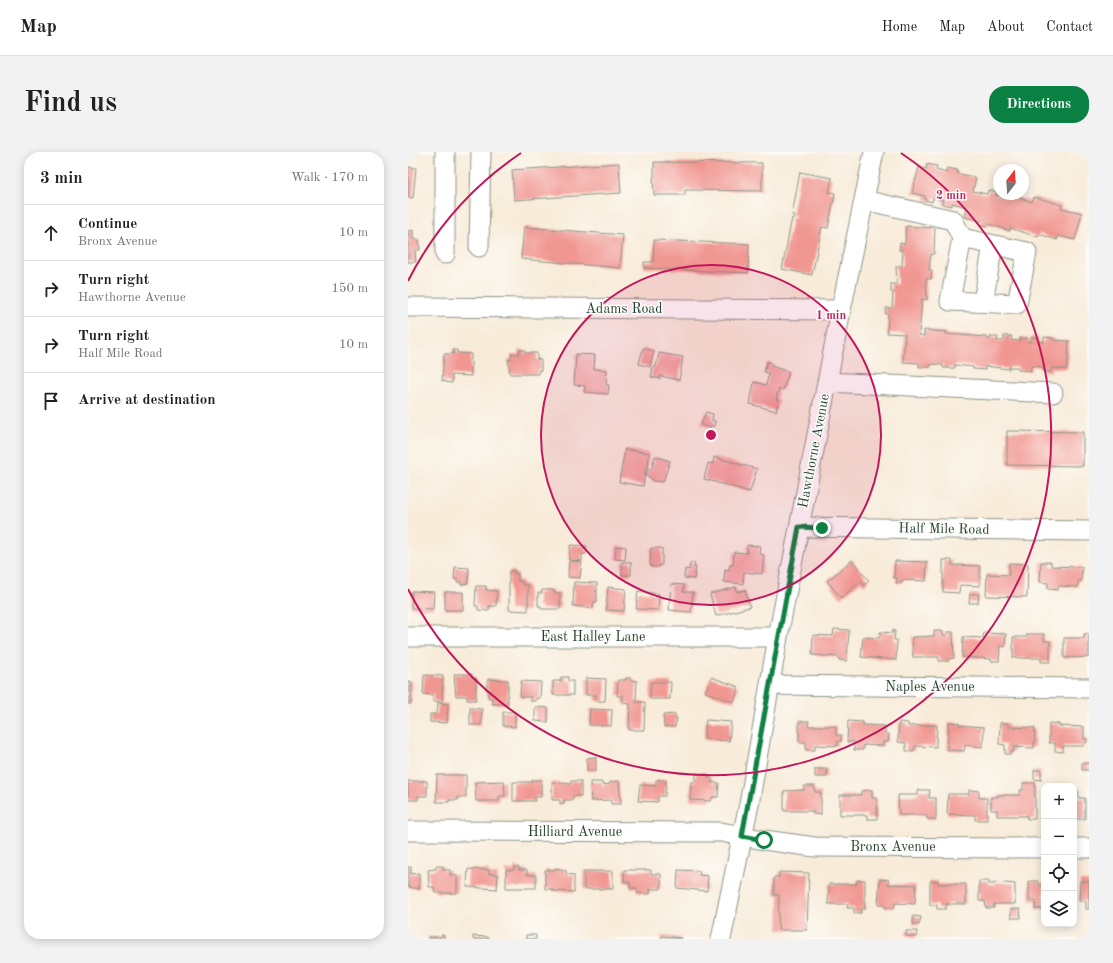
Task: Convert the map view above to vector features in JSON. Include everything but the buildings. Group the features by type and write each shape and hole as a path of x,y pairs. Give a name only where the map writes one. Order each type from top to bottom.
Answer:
{"street":[{"path":"445,152 445,254"},
{"path":"478,247 481,152"},
{"name":"Hawthorne Avenue","path":"720,939 742,836 771,685 778,637 841,310 874,152"},
{"path":"864,200 953,220 962,238 950,301 1017,304 1027,252 962,238"},
{"path":"983,302 993,245"},
{"name":"Adams Road","path":"408,307 841,310"},
{"path":"827,382 1053,393"},
{"name":"Half Mile Road","path":"799,527 1089,530"},
{"name":"East Halley Lane","path":"408,637 778,637"},
{"name":"Naples Avenue","path":"771,685 1089,688"},
{"name":"Hilliard Avenue","path":"408,831 721,832 742,836"},
{"name":"Bronx Avenue","path":"742,836 816,847 1041,848"},
{"path":"1077,848 1089,848"}],"route":[{"path":"764,840 742,836 771,685 778,637 799,527 822,528"}]}
